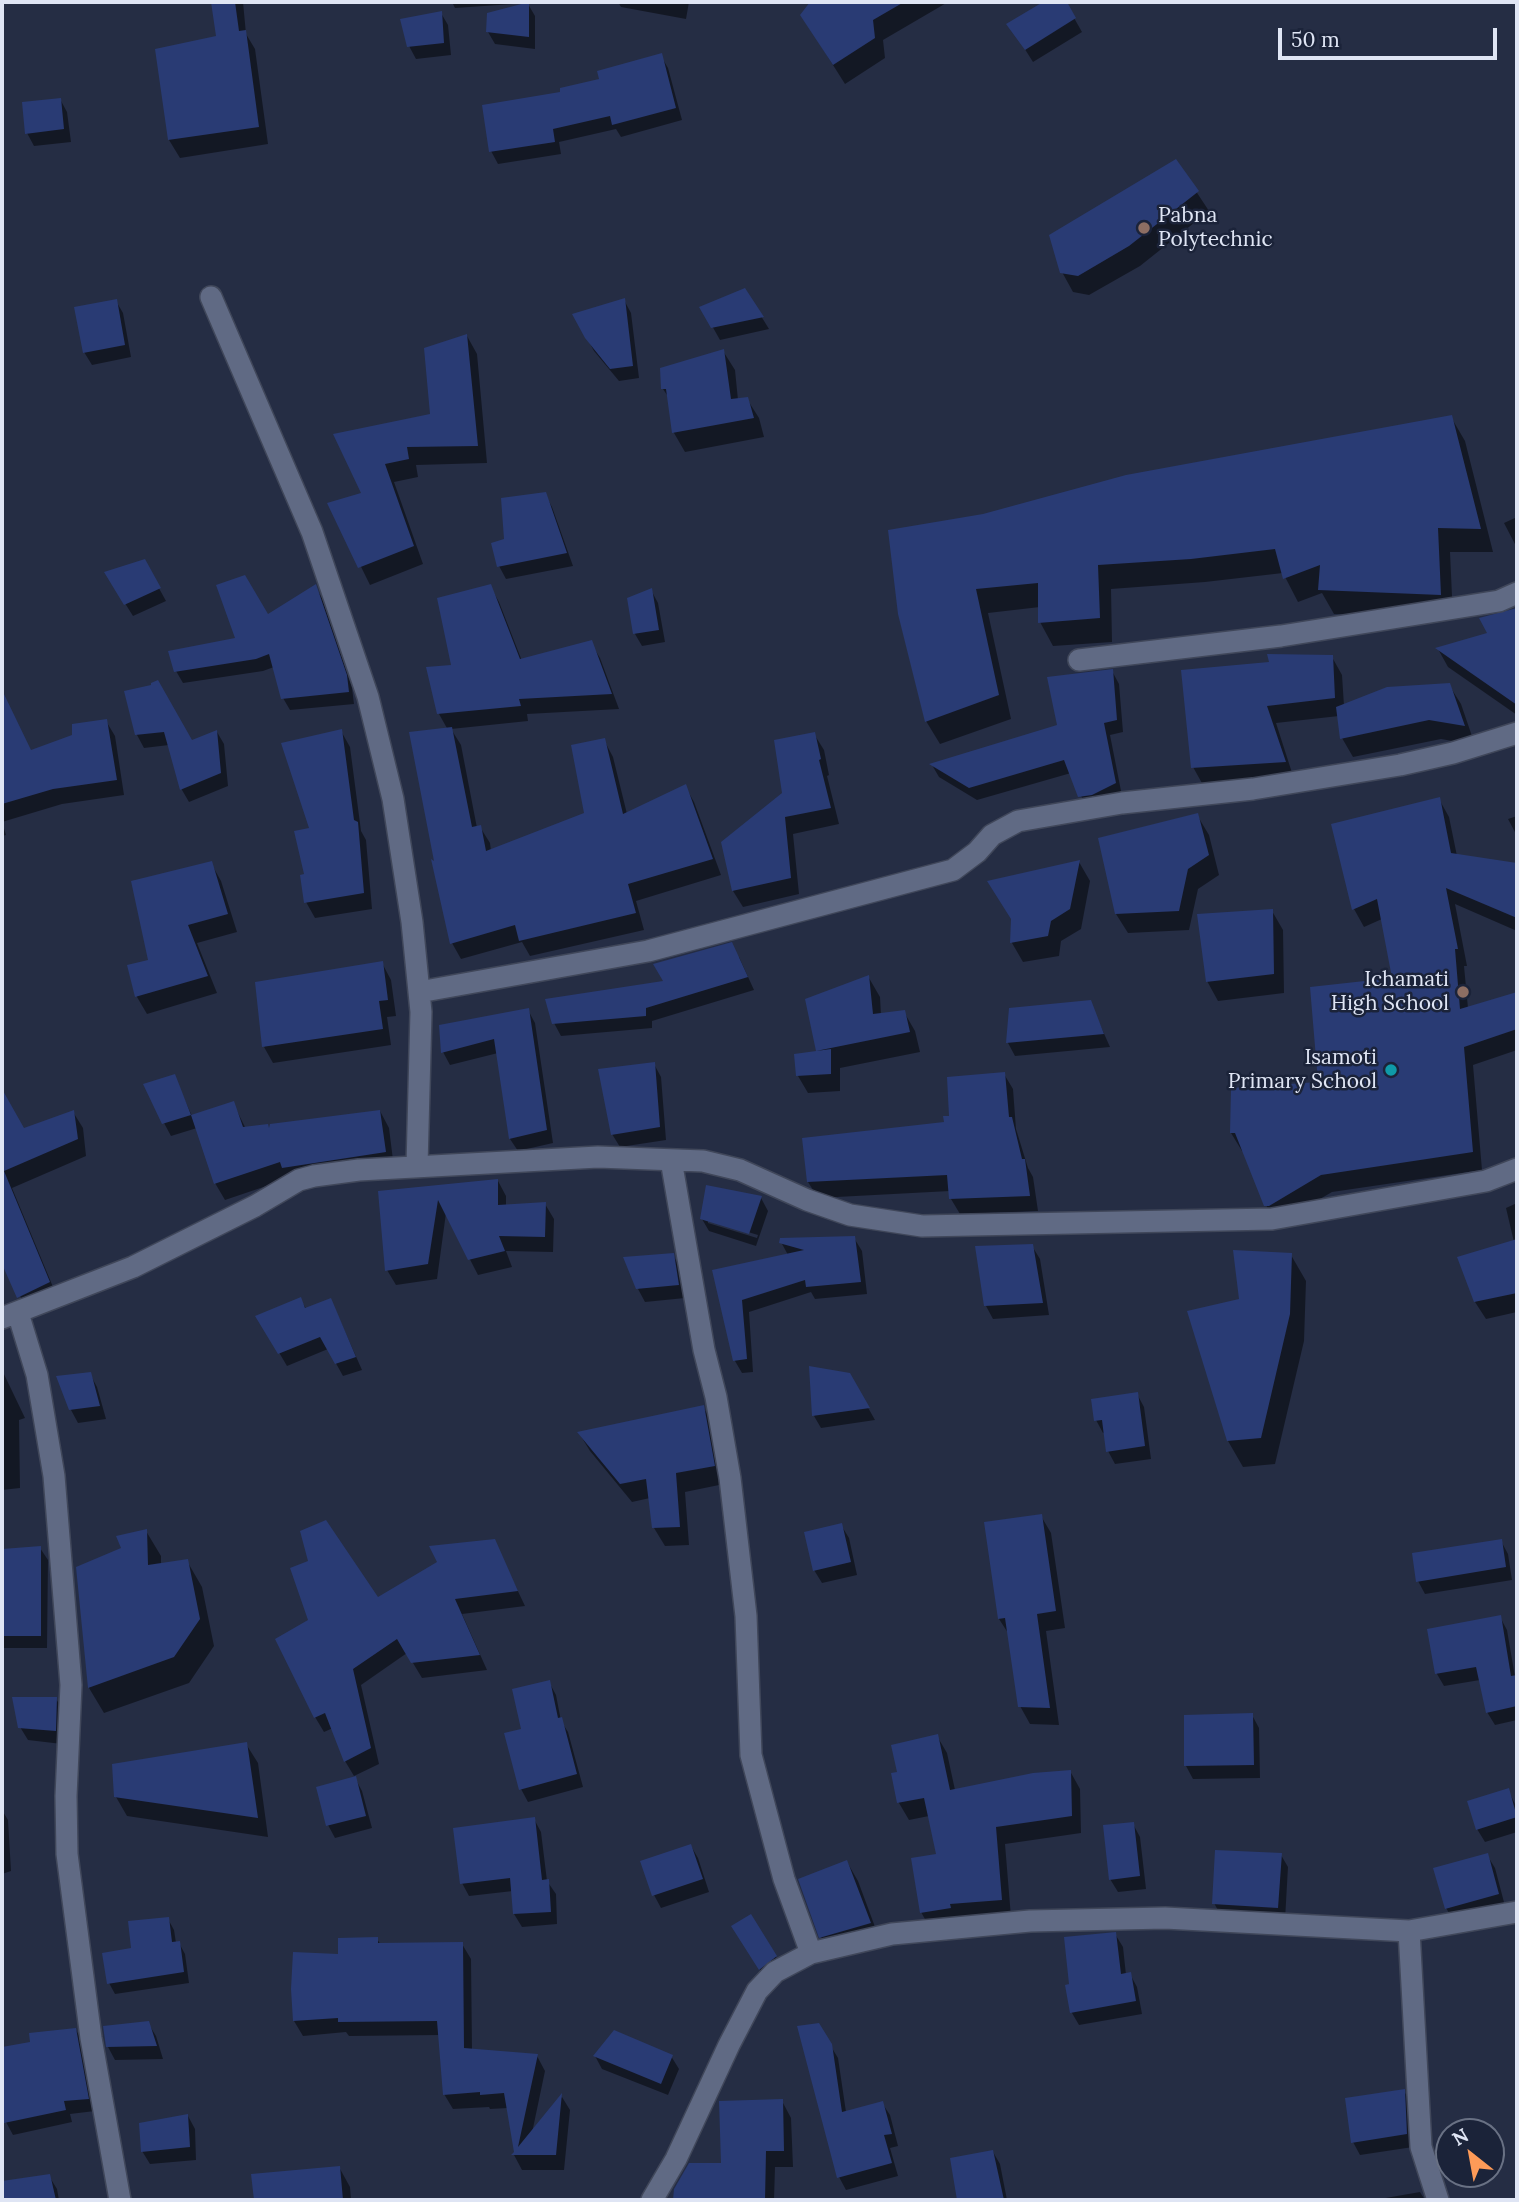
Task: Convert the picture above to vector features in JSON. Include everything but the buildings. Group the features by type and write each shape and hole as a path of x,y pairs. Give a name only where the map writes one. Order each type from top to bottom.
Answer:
{"street":[{"path":"211,297 312,532 368,697 393,799 412,922 421,1012 417,1166"},
{"path":"1079,660 1281,636 1499,601 1517,593"},
{"path":"419,992 648,951 953,870 977,852 992,835 1018,821 1122,803 1253,789 1399,765 1453,754 1517,733"},
{"path":"120,2200 92,2038 67,1854 66,1796 71,1685 54,1476 37,1375 10,1315 134,1267 256,1206 299,1180 323,1174 417,1166 598,1157 704,1161 740,1170 841,1212 922,1226 1272,1219 1486,1181 1517,1169"},
{"path":"671,1160 704,1350 716,1396 730,1478 746,1616 751,1755 784,1879 811,1953"},
{"path":"652,2200 676,2159 757,1991 775,1972 811,1953 892,1934 1031,1921 1165,1918 1409,1931 1517,1912"},
{"path":"1409,1931 1421,2147 1438,2200"}],"place":[{"name":"Pabna Polytechnic","path":"1144,228"},
{"name":"Ichamati High School","path":"1463,992"},
{"name":"Isamoti Primary School","path":"1391,1070"}]}
